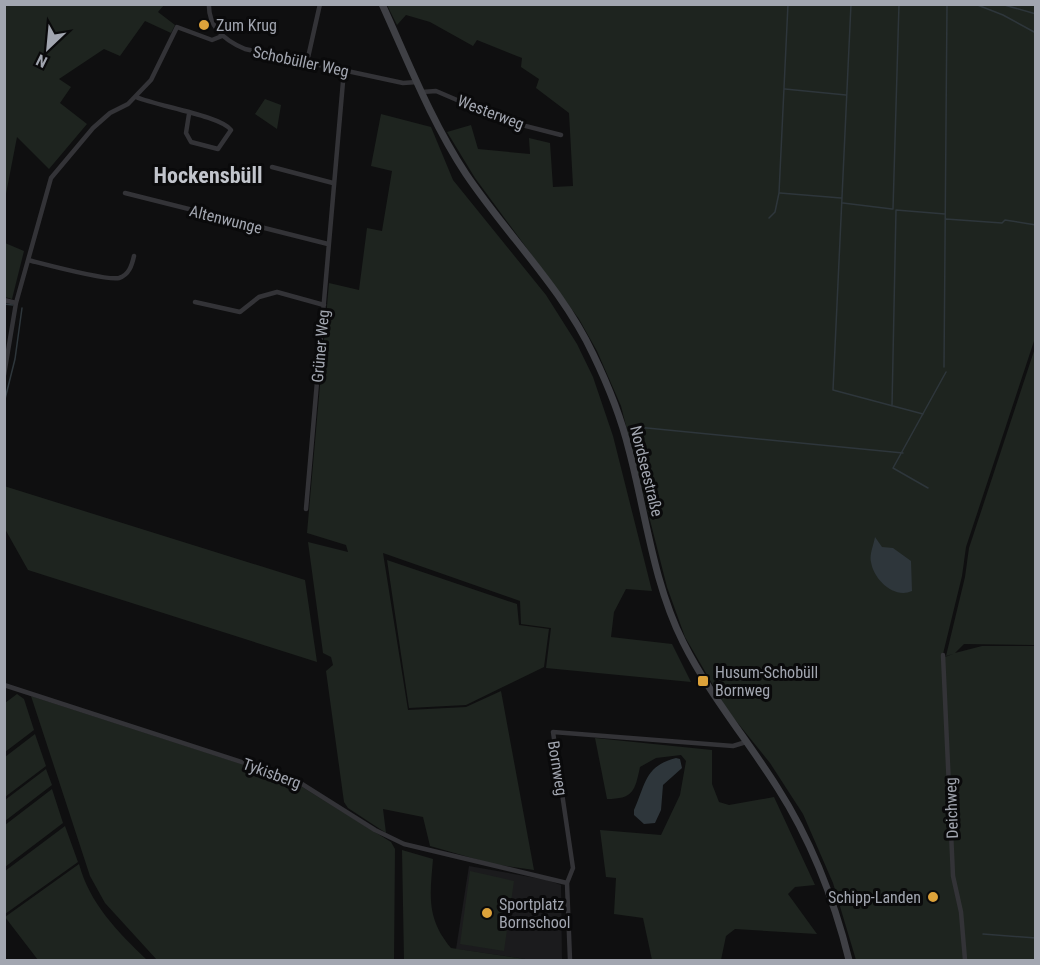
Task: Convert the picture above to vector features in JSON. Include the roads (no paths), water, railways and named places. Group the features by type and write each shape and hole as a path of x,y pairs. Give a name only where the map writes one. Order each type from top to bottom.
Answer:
{"main road":[{"name":"Nordseestraße","path":"382,4 417,82 466,173 576,323 592,352 616,406 629,449 656,569 681,640 705,683 776,786 805,835 828,888 849,960"}],"street":[{"path":"4,375 16,303 51,178 87,138 93,128 136,97 151,80 177,27 212,39 222,36 213,22 209,4"},
{"path":"307,62 320,4"},
{"name":"Schobüller Weg","path":"222,36 245,49 403,83 417,82"},
{"name":"Grüner Weg","path":"306,509 344,70"},
{"name":"Westerweg","path":"422,92 436,91 506,121 561,135"},
{"path":"136,97 153,105 189,114 227,124 231,130 218,149 191,142 186,133 189,114"},
{"path":"272,167 333,183"},
{"name":"Altenwunge","path":"125,193 328,244"},
{"path":"28,260 76,273 117,278 128,272 134,256"},
{"path":"195,302 240,312 259,297 277,292 324,305"},
{"path":"4,300 16,303"},
{"name":"Deichweg","path":"943,656 953,876 961,912 965,960"},
{"name":"Tykisberg","path":"4,685 294,779 375,830 404,844 567,884"},
{"name":"Bornweg","path":"570,960 567,884 573,868 553,732 732,746 746,742"}],"waterway":[{"path":"769,218 775,212 779,193 788,4"},
{"path":"851,4 833,390 923,414"},
{"path":"893,209 899,4"},
{"path":"944,367 947,4"},
{"path":"975,4 1003,15 1036,33"},
{"path":"1001,4 1036,14"},
{"path":"785,89 846,95"},
{"path":"780,193 841,198"},
{"path":"843,203 892,209"},
{"path":"896,210 945,214"},
{"path":"892,406 896,210"},
{"path":"946,219 1002,223 1005,220 1036,225"},
{"path":"4,304 13,305"},
{"path":"4,403 15,359 22,308"},
{"path":"928,488 893,468 946,372"},
{"path":"637,427 903,453"},
{"path":"983,934 1036,938"}],"place":[{"name":"Zum Krug","path":"204,25"},
{"name":"Husum-Schobüll Bornweg","path":"703,681"},
{"name":"Schipp-Landen","path":"933,897"},
{"name":"Sportplatz Bornschool","path":"487,913"}],"district":[{"name":"Hockensbüll","path":"208,175"}]}
